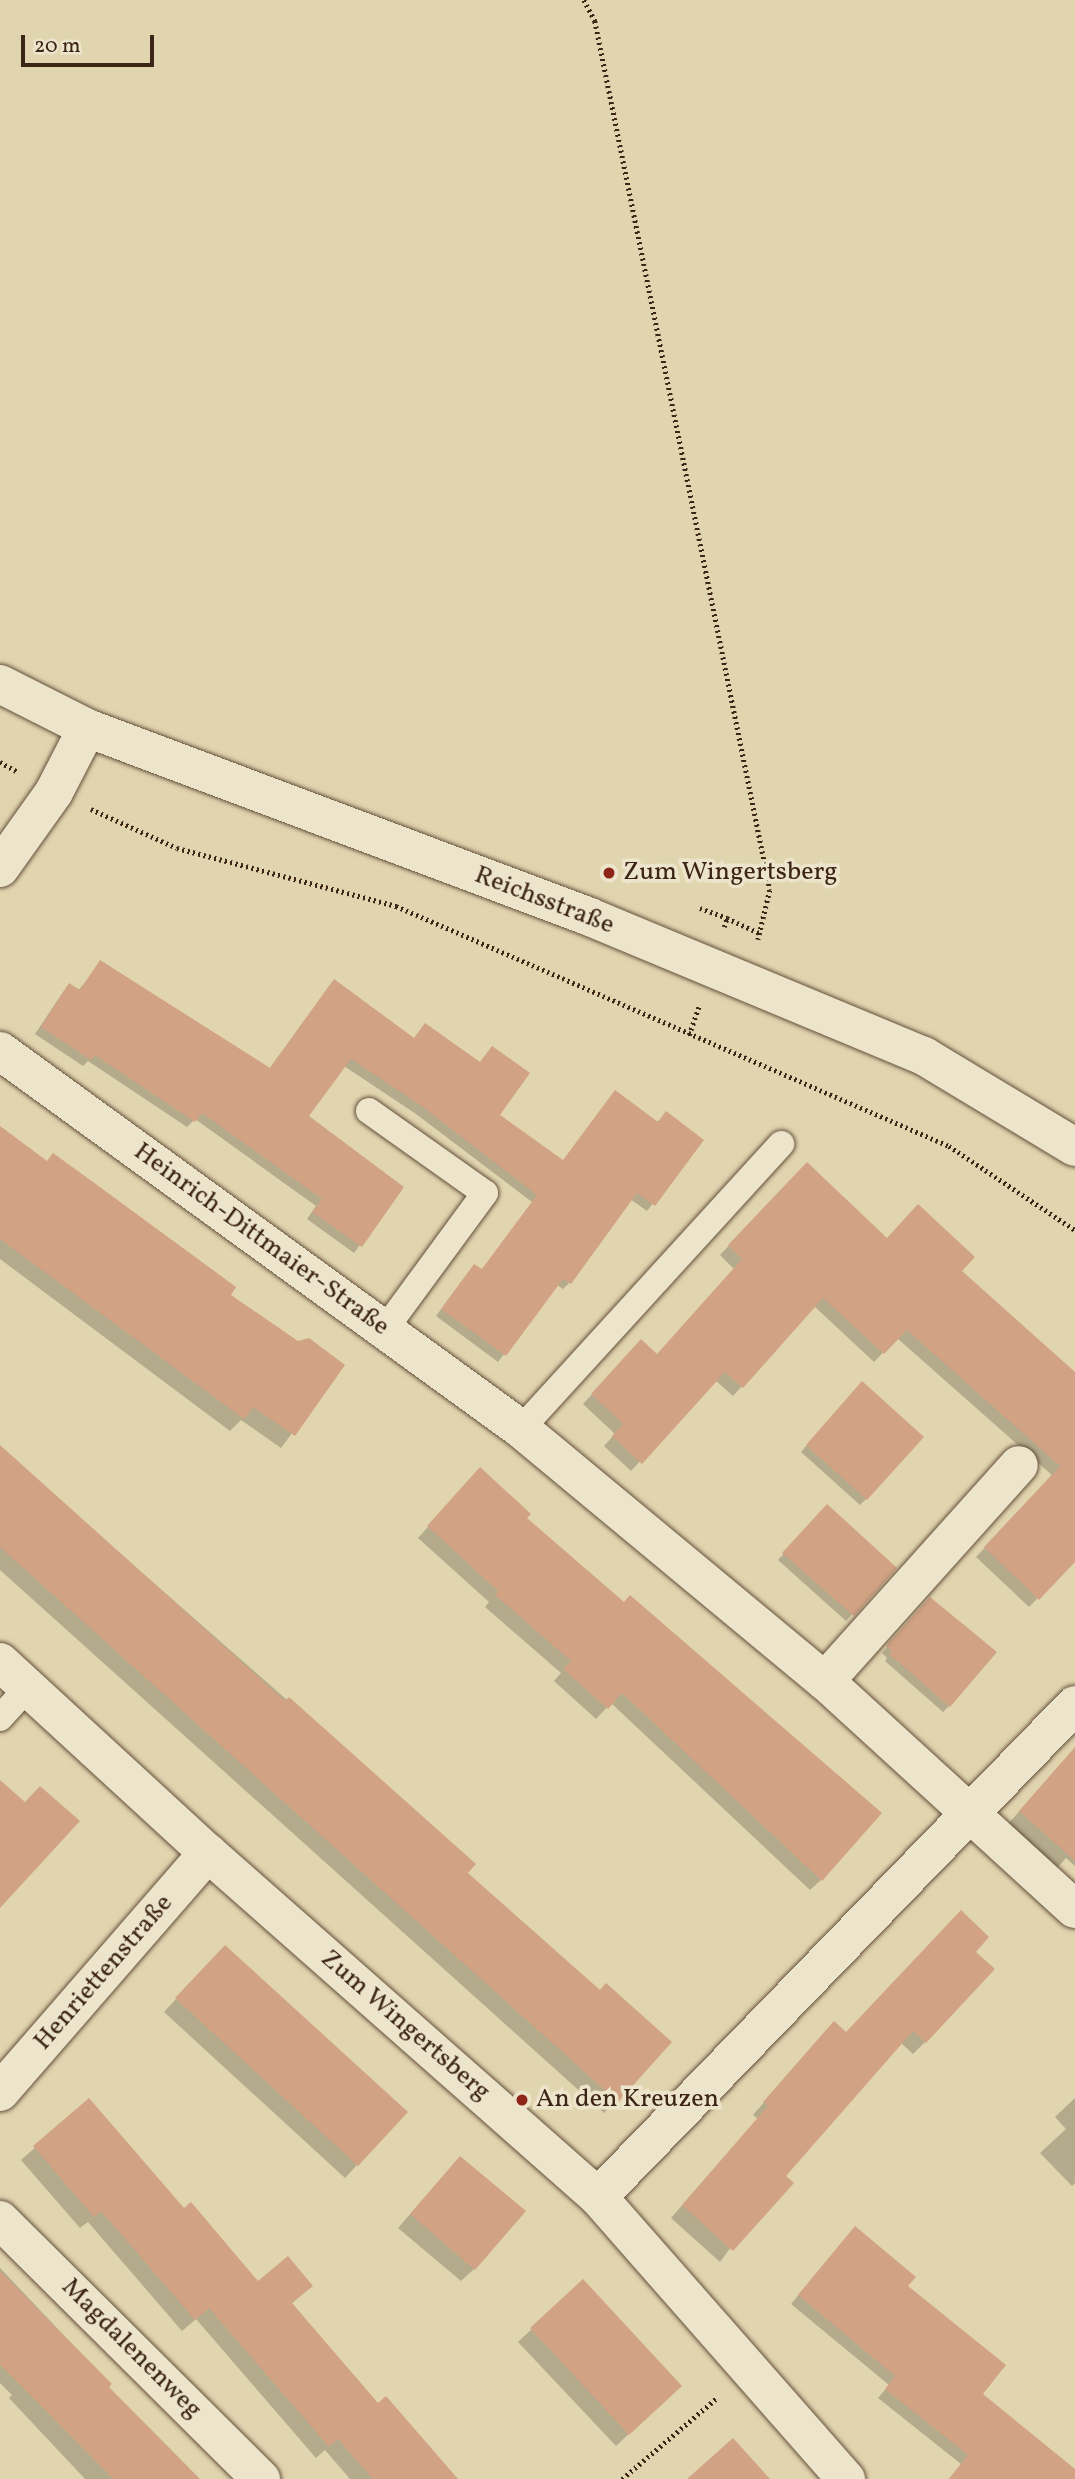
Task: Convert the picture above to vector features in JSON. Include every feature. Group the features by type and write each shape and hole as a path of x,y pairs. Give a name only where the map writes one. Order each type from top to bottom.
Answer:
{"street":[{"name":"Reichsstraße","path":"0,684 87,728 590,917 924,1056 1075,1147"},
{"path":"0,868 54,792 87,728"},
{"name":"Heinrich-Dittmaier-Straße","path":"0,1051 521,1429 825,1681 1075,1909"},
{"path":"825,1681 1019,1465"},
{"name":"Zum Wingertsberg","path":"0,1662 208,1853 598,2196 753,2368 846,2479"},
{"path":"598,2196 1075,1705"},
{"name":"Henriettenstraße","path":"0,2092 208,1853"},
{"name":"Magdalenenweg","path":"0,2220 160,2374 261,2479"}],"lane":[{"path":"369,1111 485,1193 385,1329"},
{"path":"521,1429 781,1144"},
{"path":"0,1718 29,1686"}],"path":[{"path":"584,0 595,21 770,890 748,982"},
{"path":"54,792 177,848 396,906 949,1146 1075,1230"},
{"path":"700,908 727,918"},
{"path":"622,2479 753,2368"}],"building":[{"path":"100,960 270,1068 334,979 414,1038 425,1023 480,1062 492,1046 530,1073 500,1115 563,1160 615,1090 658,1122 666,1111 704,1140 655,1206 637,1193 571,1284 563,1279 506,1356 441,1309 474,1264 482,1269 537,1195 423,1107 351,1059 309,1116 404,1187 362,1247 312,1212 322,1199 202,1113 195,1122 95,1055 91,1060 41,1027 69,983 80,990"},
{"path":"0,1126 47,1161 53,1153 236,1287 231,1295 298,1341 309,1338 345,1365 295,1436 253,1407 244,1419 0,1239"},
{"path":"807,1162 887,1238 918,1204 975,1257 962,1271 1075,1372 1075,1562 1039,1600 984,1547 1060,1466 907,1330 884,1354 823,1298 743,1388 725,1372 642,1464 612,1436 623,1424 591,1394 641,1339 657,1354 742,1259 728,1245"},
{"path":"862,1381 924,1437 867,1500 806,1445"},
{"path":"0,1445 285,1701 289,1697 476,1864 468,1873 600,1990 606,1983 672,2042 618,2102 0,1547"},
{"path":"480,1467 531,1514 527,1518 624,1602 630,1595 882,1813 822,1881 622,1693 608,1709 563,1669 571,1661 495,1595 498,1591 427,1526"},
{"path":"827,1504 897,1568 854,1616 782,1553"},
{"path":"930,1597 997,1652 950,1707 889,1654 892,1651 886,1646"},
{"path":"1075,1747 1075,1861 1019,1811"},
{"path":"0,1780 25,1802 40,1786 80,1821 0,1908"},
{"path":"961,1910 989,1937 976,1952 995,1969 926,2043 913,2031 786,2176 794,2183 733,2251 682,2205 768,2106 763,2102 834,2021 846,2032"},
{"path":"225,1945 408,2112 358,2166 175,1998"},
{"path":"89,2098 184,2208 191,2202 258,2281 288,2256 313,2286 292,2303 378,2403 386,2396 458,2479 373,2479 338,2439 329,2447 209,2308 195,2320 101,2211 94,2217 33,2146"},
{"path":"460,2156 526,2211 475,2270 410,2214"},
{"path":"855,2226 916,2277 908,2286 1006,2365 983,2394 1075,2469 1075,2479 949,2479 968,2455 885,2389 895,2376 798,2295"},
{"path":"0,2271 112,2384 109,2387 200,2479 113,2479 0,2364"},
{"path":"583,2279 682,2386 629,2435 530,2328"},
{"path":"733,2438 770,2479 687,2479"}],"place":[{"name":"Zum Wingertsberg","path":"609,873"},
{"name":"An den Kreuzen","path":"522,2100"}]}
